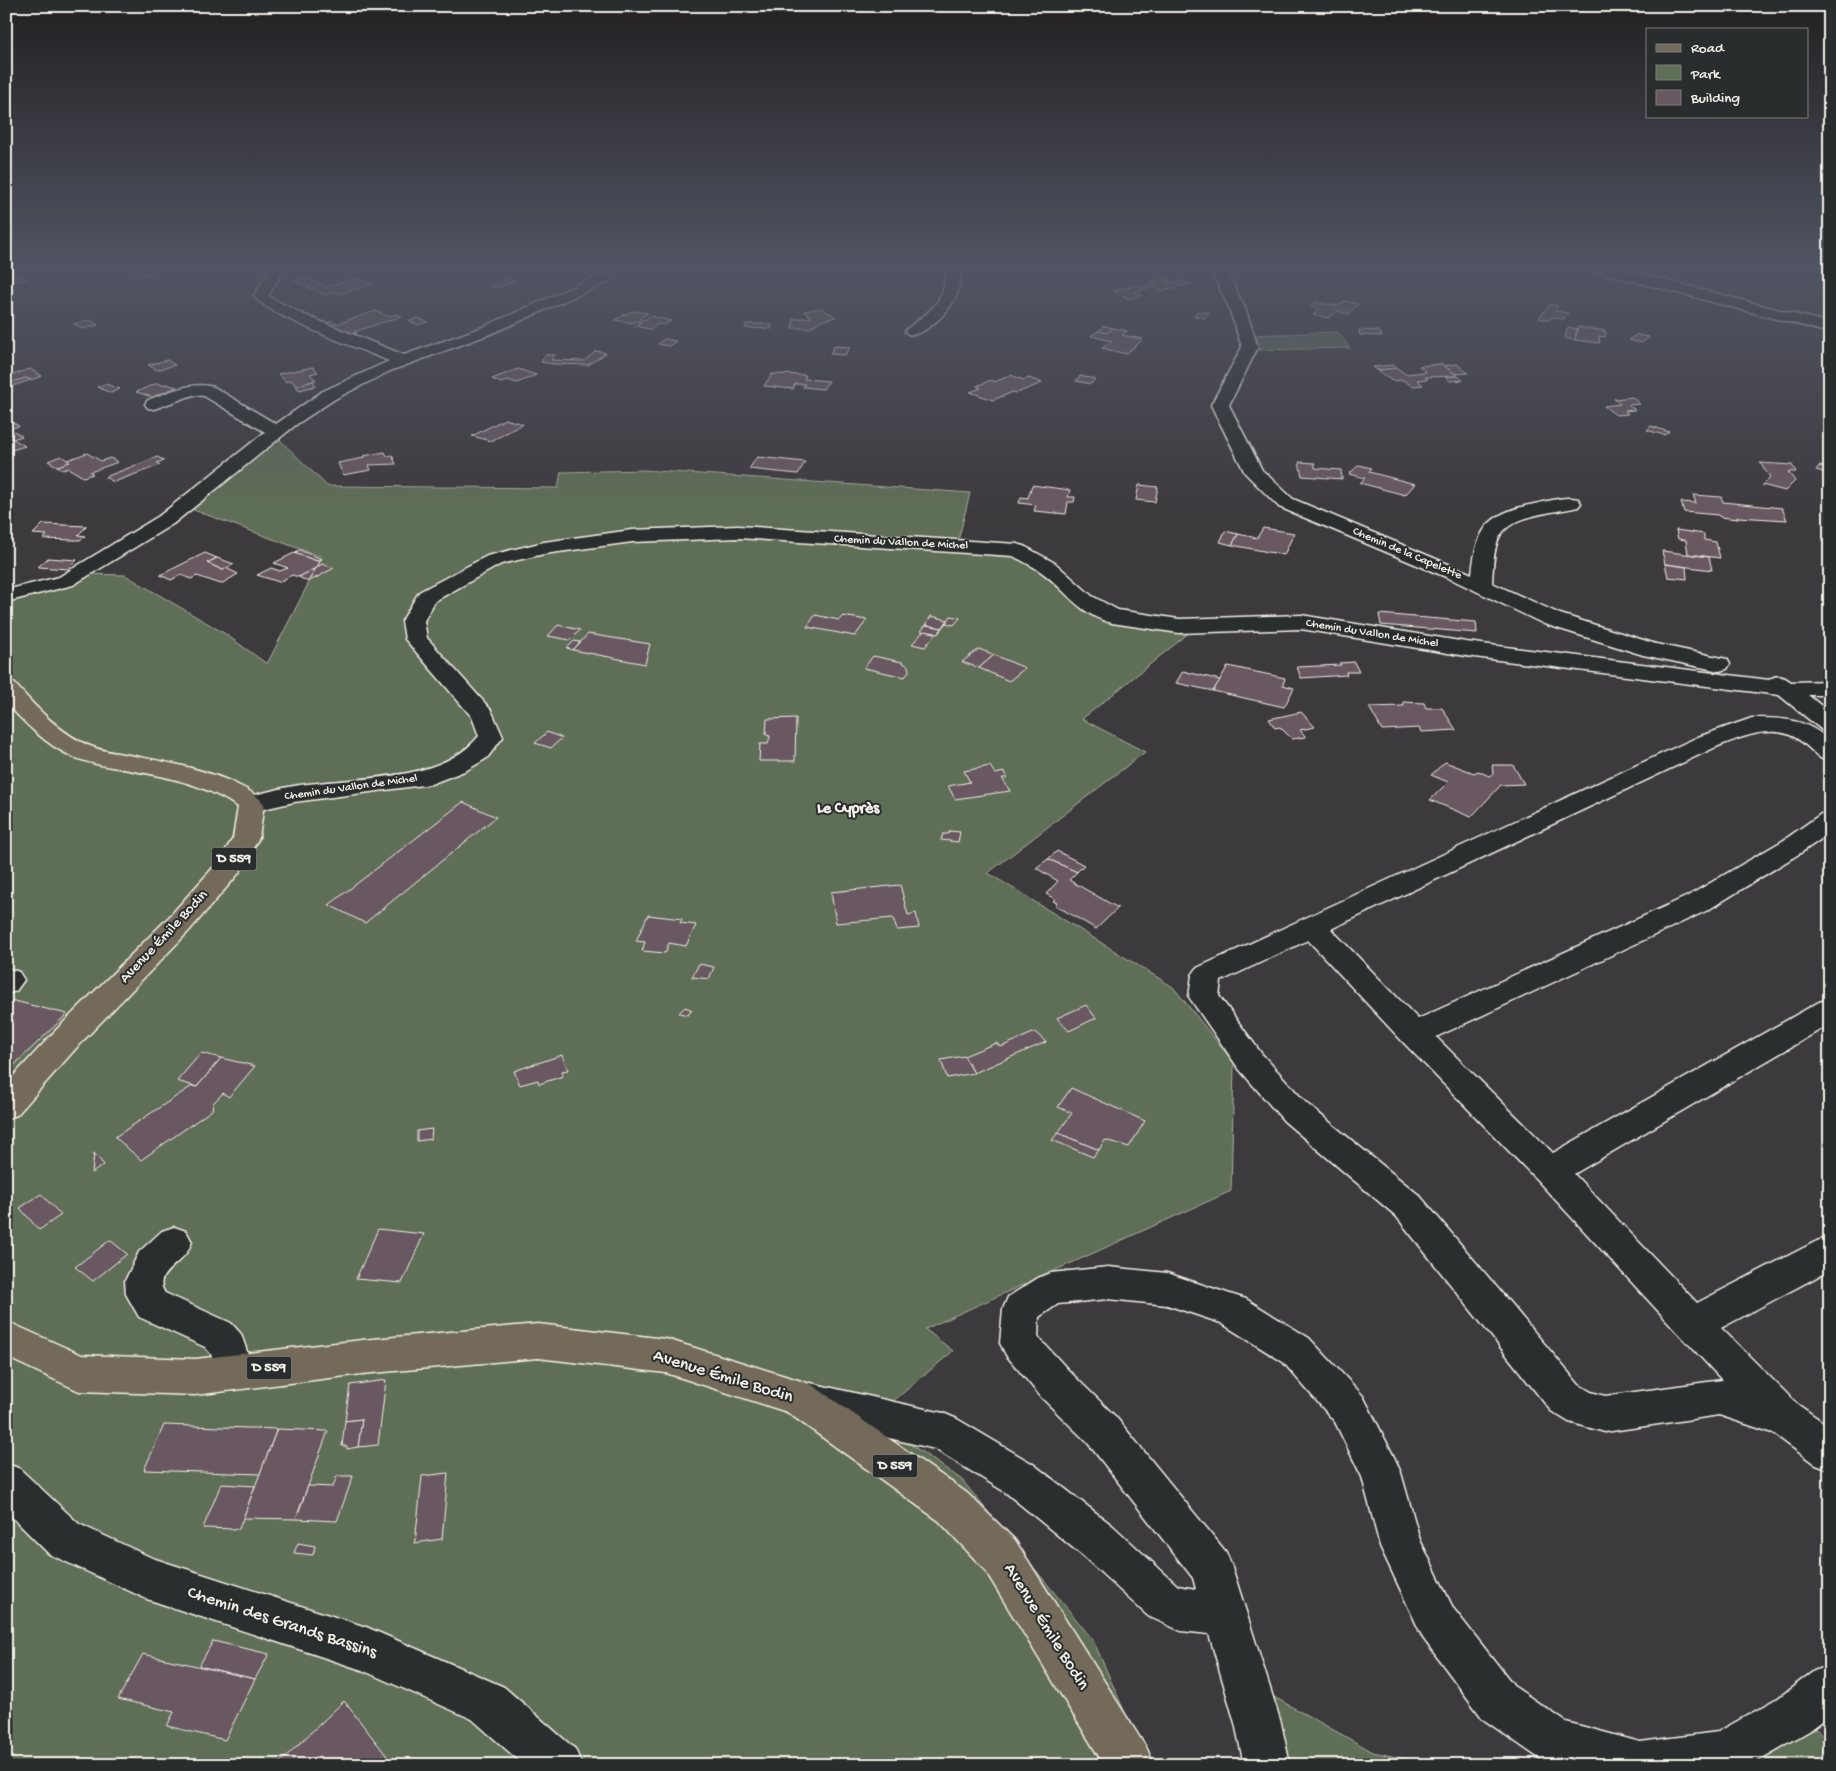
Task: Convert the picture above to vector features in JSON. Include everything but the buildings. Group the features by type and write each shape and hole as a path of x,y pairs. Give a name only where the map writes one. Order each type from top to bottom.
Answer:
{"main road":[{"path":"6,688 54,735 78,750 104,758 193,775 225,787 251,804"},
{"name":"Avenue Émile Bodin","path":"6,1106 68,1038 179,924 229,867 246,838 251,804"},
{"name":"Avenue Émile Bodin","path":"6,1338 79,1373 195,1377 362,1357 538,1341 666,1356 798,1398 953,1507 1000,1555 1131,1765"}],"street":[{"path":"376,350 404,361"},
{"path":"6,596 66,581 166,520 277,432 329,395 384,368 435,350"},
{"name":"Chemin de la Capelette","path":"1249,350 1220,405 1254,473 1286,504 1481,585 1552,619 1651,650 1767,674 1785,688 1820,732"},
{"path":"154,404 191,390 201,389 208,391 277,432"},
{"path":"1481,585 1488,538 1498,525 1514,515 1571,503"},
{"name":"Chemin du Vallon de Michel","path":"251,804 294,794 422,779 458,766 478,753 490,737 483,715 416,638 413,621 427,597 494,560 544,548 632,536 738,532 1017,550 1048,567 1084,601 1112,616 1179,626 1301,622 1466,649 1785,688"},
{"path":"1785,688 1830,688"},
{"path":"1785,1418 1719,1398 1605,1414 1583,1410 1564,1398 1408,1206 1295,1112 1250,1060 1204,997 1207,974 1707,742 1752,725 1786,725 1820,732"},
{"path":"1414,1034 1698,903 1793,846 1830,820"},
{"path":"1312,926 1414,1034 1550,1171 1693,1324 1785,1418 1830,1451"},
{"path":"1550,1171 1830,1010"},
{"path":"174,1242 152,1263 143,1281 144,1294 152,1305 218,1335 228,1346 235,1372"},
{"path":"1693,1324 1830,1252"},
{"path":"1267,1765 1258,1723 1211,1567 1101,1429 1056,1385 1019,1343 1021,1309 1051,1289 1108,1283 1167,1289 1233,1311 1296,1350 1348,1409 1381,1472 1401,1546 1438,1623 1499,1703 1555,1742 1640,1765 1724,1754 1792,1715 1830,1687"},
{"path":"798,1398 943,1432 1019,1478 1098,1541 1162,1601 1181,1609 1225,1614"},
{"name":"Chemin des Grands Bassins","path":"6,1483 64,1538 147,1578 366,1649 488,1703 558,1765"}],"green space":[{"path":"276,436 327,486 558,488 561,472 644,470 970,493 957,545 1040,557 1100,610 1195,628 1082,719 1145,752 988,873 1173,987 1234,1063 1231,1191 925,1329 953,1351 873,1418 962,1480 1093,1640 1148,1765 6,1765 6,599 79,574 125,575 224,633 267,664 322,557 188,508"},
{"path":"1265,1692 1373,1752 1433,1765 1280,1765"},
{"path":"1816,1729 1830,1745 1830,1765 1730,1765"}],"district":[{"name":"Le Cyprès","path":"848,809"}]}
